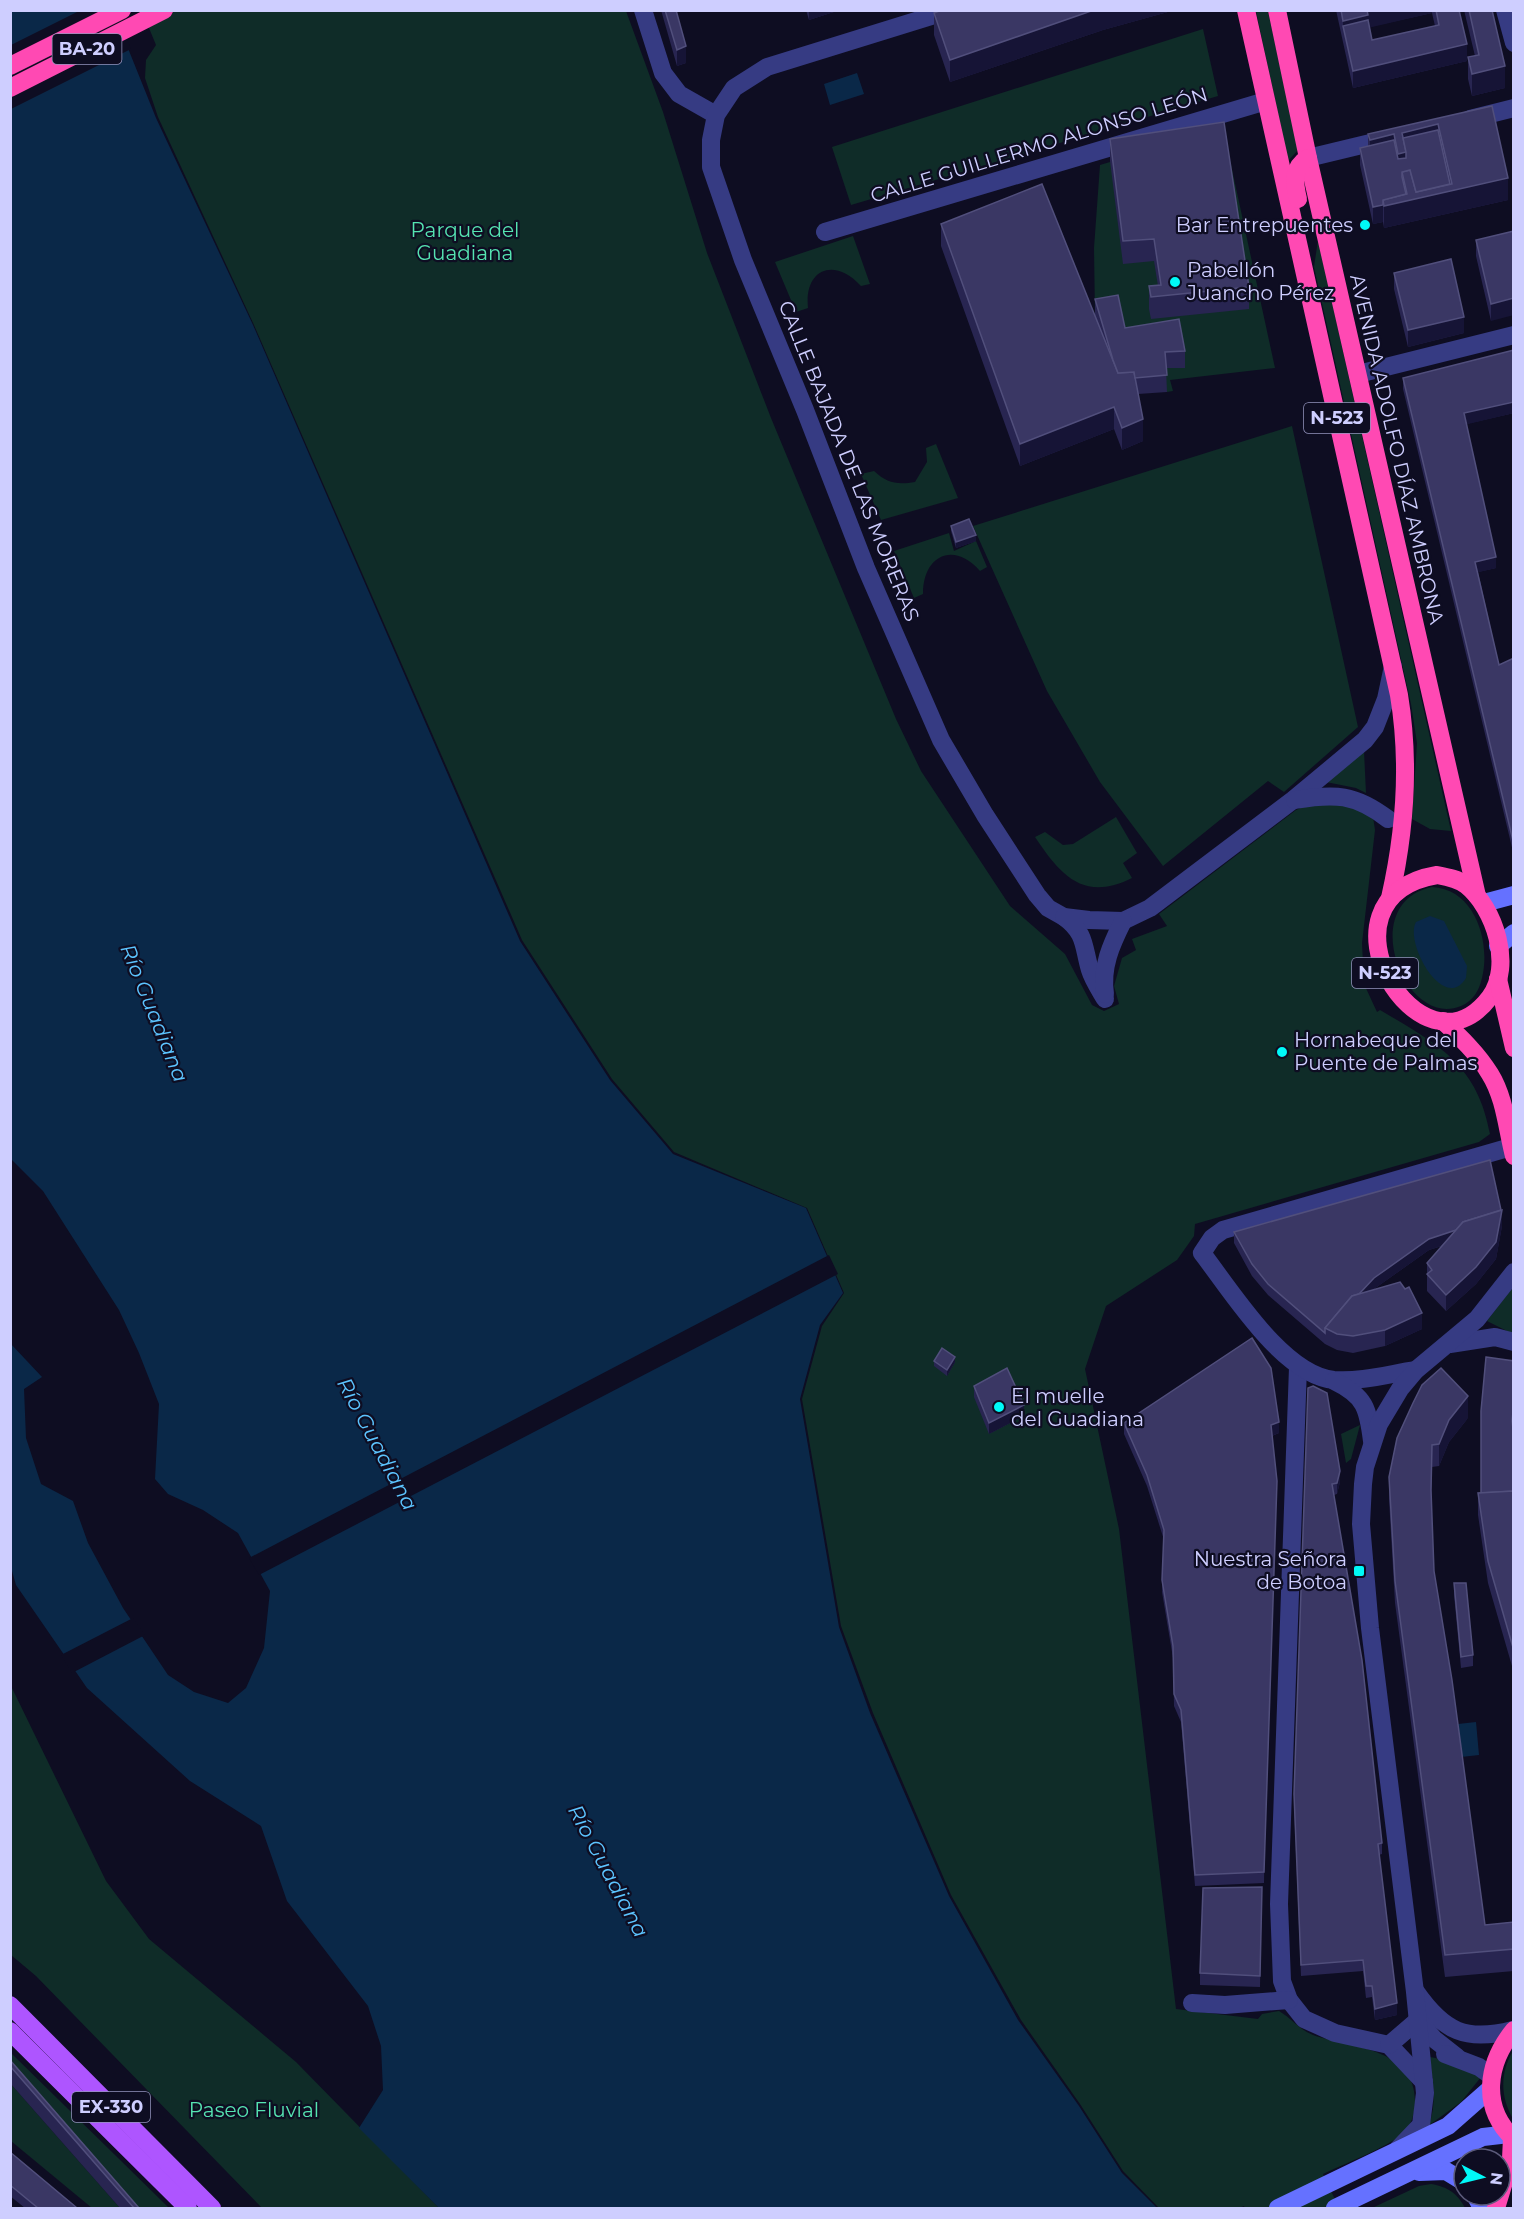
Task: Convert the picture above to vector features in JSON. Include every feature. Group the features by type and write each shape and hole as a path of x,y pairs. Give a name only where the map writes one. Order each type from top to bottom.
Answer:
{"highway":[{"name":"BA-20","path":"10,66 122,10"},
{"name":"BA-20","path":"10,88 164,10"},
{"name":"N-523","path":"1246,10 1393,666 1406,736 1406,768 1396,871 1390,898 1381,917 1378,939 1380,958 1387,980 1414,1009 1443,1021 1462,1039 1491,1075 1505,1115 1512,1152"},
{"name":"AVENIDA ADOLFO DÍAZ AMBRONA","path":"1277,10 1308,158 1480,900"},
{"path":"1306,281 1309,248 1295,180 1298,166 1308,158"},
{"path":"1390,898 1402,886 1417,878 1437,874 1452,877 1466,885 1480,900"},
{"name":"N-523","path":"1480,900 1490,916 1498,946"},
{"path":"1498,946 1498,978 1514,1048"},
{"path":"1443,1021 1471,1015 1489,999 1498,978"},
{"path":"1496,2208 1508,2170 1511,2137 1495,2113 1490,2082 1499,2049 1513,2030"}],"main road":[{"path":"1480,900 1514,895"},
{"path":"1498,946 1514,933"},
{"name":"EX-330","path":"10,2005 212,2208"},
{"name":"EX-330","path":"10,2031 188,2208"},
{"path":"1278,2208 1448,2126 1490,2082"},
{"path":"1335,2208 1483,2137 1511,2137"},
{"path":"1405,2175 1430,2169 1446,2170 1452,2174"}],"street":[{"path":"643,10 663,73 679,94 716,115 734,88 767,67 951,10"},
{"path":"1505,10 1514,43"},
{"name":"CALLE GUILLERMO ALONSO LEÓN","path":"825,232 1266,100"},
{"path":"1457,122 1514,108"},
{"name":"CALLE BAJADA DE LAS MORERAS","path":"716,115 711,141 711,167 742,260 805,410 866,568 940,740 985,816 1037,895 1048,908 1076,926 1083,938 1091,972 1105,999 1102,977 1113,939 1123,921"},
{"path":"1308,158 1411,133"},
{"path":"1358,374 1514,335"},
{"path":"1064,917 1123,921 1150,908 1293,800 1347,756 1375,727 1386,699 1393,666"},
{"path":"1293,800 1322,796 1354,799 1368,804 1388,819"},
{"path":"1372,1443 1366,1409 1359,1396 1332,1380 1298,1367 1276,1347 1202,1253 1212,1238 1223,1230 1512,1152"},
{"path":"1395,2152 1421,2126 1425,2105 1424,2082 1370,1629 1361,1524 1363,1484 1372,1443 1389,1406 1416,1370 1477,1319 1514,1272"},
{"path":"1448,1344 1495,1337 1514,1342"},
{"path":"1298,1367 1279,1904 1282,1981 1290,2000 1304,2019 1335,2033 1389,2045 1424,2082"},
{"path":"1332,1380 1357,1380 1416,1370"},
{"path":"1415,1992 1442,2024 1458,2032 1475,2036 1513,2030"},
{"path":"1192,2003 1225,2005 1290,2000"},
{"path":"1389,2045 1418,2020"},
{"path":"1418,2020 1434,2039 1490,2082"},
{"path":"1420,2048 1457,2057"}],"green space":[{"name":"Parque del Guadiana","path":"142,11 626,11 663,112 707,253 771,418 896,719 921,771 1010,906 1065,954 1092,1005 1104,1011 1119,1004 1114,986 1122,958 1136,950 1132,939 1167,926 1159,914 1296,810 1327,802 1344,805 1373,817 1375,830 1362,943 1364,984 1377,1012 1380,1010 1436,1045 1465,1073 1484,1110 1490,1134 1479,1142 1195,1224 1194,1236 1177,1260 1106,1306 1085,1369 1119,1529 1176,2009 1258,2019 1262,2014 1279,2011 1313,2035 1361,2047 1393,2060 1405,2070 1412,2084 1414,2111 1412,2120 1404,2132 1386,2145 1323,2174 1339,2208 1245,2208 1244,2206 1239,2208 1159,2208 1123,2171 1080,2104 1021,2020 951,1895 873,1713 841,1626 802,1399 822,1326 844,1293 807,1208 674,1152 612,1079 522,940 254,325 158,117 145,78 146,60 156,45"},
{"path":"1256,11 1268,11 1298,150 1288,161"},
{"path":"1203,29 1218,96 851,205 832,147"},
{"name":"Pabellón Juancho Pérez","path":"1223,128 1275,368 1170,380 1173,391 1167,392 1095,316 1094,248 1100,165"},
{"path":"853,236 870,284 861,286 841,272 823,271 811,284 808,308 796,312 775,262"},
{"path":"1318,240 1451,831 1430,829 1412,819 1417,743 1411,704 1314,267"},
{"path":"1292,426 1358,727 1284,792 1268,781 1163,866 1100,782 1047,691 973,526"},
{"path":"936,444 958,498 881,520 861,474 874,471 893,482 915,482 927,462 926,448"},
{"path":"949,533 954,551 976,541 987,567 980,571 960,556 942,557 928,570 923,594 914,598 894,551"},
{"path":"1364,751 1366,793 1356,788 1326,782"},
{"path":"1116,817 1137,853 1123,863 1132,878 1115,885 1087,886 1075,881 1054,863 1035,837 1045,832 1063,845 1073,844"},
{"path":"1432,887 1447,890 1459,897 1469,907 1481,934 1484,964 1481,983 1472,998 1461,1006 1441,1008 1422,1000 1407,983 1397,961 1393,938 1396,916 1409,898"},
{"path":"1513,1287 1513,1334 1487,1321"},
{"path":"1360,1425 1351,1459 1346,1463 1341,1434"},
{"name":"Paseo Fluvial","path":"11,1686 106,1881 149,1939 296,2062 439,2208 262,2208 36,1976 11,1955"},
{"path":"1513,2051 1513,2119 1506,2102 1503,2085 1506,2067"},
{"path":"10,2052 169,2208 125,2208 11,2077"},
{"path":"1430,2057 1462,2063 1481,2077 1461,2102 1428,2126 1434,2101"},
{"path":"10,2083 120,2208 92,2208 11,2141"},
{"path":"1431,2184 1442,2187 1452,2193 1452,2207 1465,2208 1372,2208 1419,2186"}],"water":[{"name":"Río Guadiana","path":"11,11 113,11 156,118 253,325 520,941 610,1080 673,1154 806,1208 843,1293 820,1325 800,1399 839,1627 870,1713 949,1896 1018,2020 1079,2106 1122,2173 1157,2208 439,2208 359,2128 383,2090 381,2046 368,2006 287,1901 261,1826 190,1781 87,1688 16,1585 10,1564 10,1343 42,1377 24,1389 26,1438 41,1484 73,1501 88,1543 123,1608 168,1675 194,1692 228,1703 246,1688 264,1648 270,1591 238,1533 203,1510 168,1494 155,1479 159,1404 139,1353 119,1310 43,1191 11,1159"},
{"path":"857,73 864,94 830,105 824,84"},
{"path":"1430,916 1444,921 1467,966 1466,978 1457,987 1447,987 1437,982 1428,971 1416,945 1414,932 1416,922"},
{"path":"1476,1722 1479,1755 1461,1757 1458,1724"}],"pier":[{"path":"116,10 131,49 11,109 11,45 79,11"},
{"path":"829,1255 838,1274 259,1575 249,1558"},
{"path":"133,1618 145,1635 72,1673 61,1655"}],"building":[{"path":"665,10 676,10 686,46 677,50"},
{"path":"942,10 1094,10 950,60 934,13"},
{"path":"1341,10 1367,10 1368,15 1343,21"},
{"path":"1436,10 1459,10 1467,44 1353,71 1343,26 1368,20 1372,40 1439,25"},
{"path":"1469,10 1492,10 1505,66 1472,74 1468,57 1479,55"},
{"path":"1492,106 1508,178 1384,206 1383,200 1407,194 1402,172 1410,170 1416,192 1452,184 1438,124 1402,133 1406,152 1398,154 1394,134 1370,140 1368,134"},
{"path":"1224,122 1249,287 1151,297 1149,286 1161,285 1154,239 1123,241 1110,139"},
{"path":"1438,130 1450,184 1416,192 1410,170 1402,172 1406,194 1383,200 1383,205 1373,207 1360,148 1394,140 1398,159 1406,158 1403,138"},
{"path":"1042,184 1118,373 1134,372 1143,419 1122,428 1114,407 1020,444 941,224"},
{"path":"1514,231 1514,298 1491,304 1476,240"},
{"path":"1451,259 1464,317 1408,330 1394,273"},
{"path":"1118,295 1125,328 1179,319 1185,351 1165,352 1167,375 1135,378 1134,372 1118,373 1095,299"},
{"path":"1514,350 1514,402 1464,413 1496,557 1475,562 1499,665 1514,658 1514,845 1403,378"},
{"path":"969,519 976,535 956,542 951,526"},
{"path":"1490,1160 1501,1210 1463,1222 1456,1230 1429,1239 1374,1278 1359,1294 1352,1296 1325,1328 1325,1333 1268,1284 1252,1264 1234,1232"},
{"path":"1502,1210 1496,1242 1476,1267 1446,1295 1427,1274 1432,1270 1427,1263 1463,1222"},
{"path":"1400,1282 1405,1289 1409,1287 1422,1313 1385,1330 1353,1336 1337,1334 1325,1328 1352,1296"},
{"path":"1252,1338 1271,1368 1279,1422 1271,1425 1277,1481 1264,1872 1195,1875 1181,1710 1174,1694 1173,1646 1162,1580 1164,1530 1147,1475 1124,1423"},
{"path":"942,1348 955,1357 947,1370 934,1361"},
{"path":"1486,1357 1514,1361 1512,1421 1514,1491 1481,1493 1481,1411"},
{"name":"El muelle del Guadiana","path":"1007,1368 1024,1405 989,1423 974,1386"},
{"path":"1441,1368 1468,1396 1449,1420 1439,1444 1432,1445 1434,1571 1452,1680 1485,1925 1514,1922 1514,1949 1445,1955 1395,1581 1389,1477 1397,1438 1413,1403 1422,1385"},
{"path":"1313,1386 1327,1393 1340,1471 1337,1483 1332,1484 1362,1660 1382,1843 1378,1844 1397,2003 1375,2009 1372,1986 1366,1986 1363,1960 1301,1965 1294,1794 1308,1388"},
{"path":"1514,1491 1514,1651 1488,1561 1478,1493"},
{"path":"1454,1583 1466,1583 1473,1655 1461,1657"},
{"path":"1262,1887 1260,1976 1200,1973 1203,1888"},
{"path":"10,2060 139,2208 134,2208 10,2066"},
{"path":"10,2152 77,2208 38,2208 10,2185"}],"place":[{"name":"Bar Entrepuentes","path":"1365,225"},
{"name":"Pabellón Juancho Pérez","path":"1175,282"},
{"name":"Hornabeque del Puente de Palmas","path":"1282,1052"},
{"name":"El muelle del Guadiana","path":"999,1407"},
{"name":"Nuestra Señora de Botoa","path":"1359,1571"}]}
